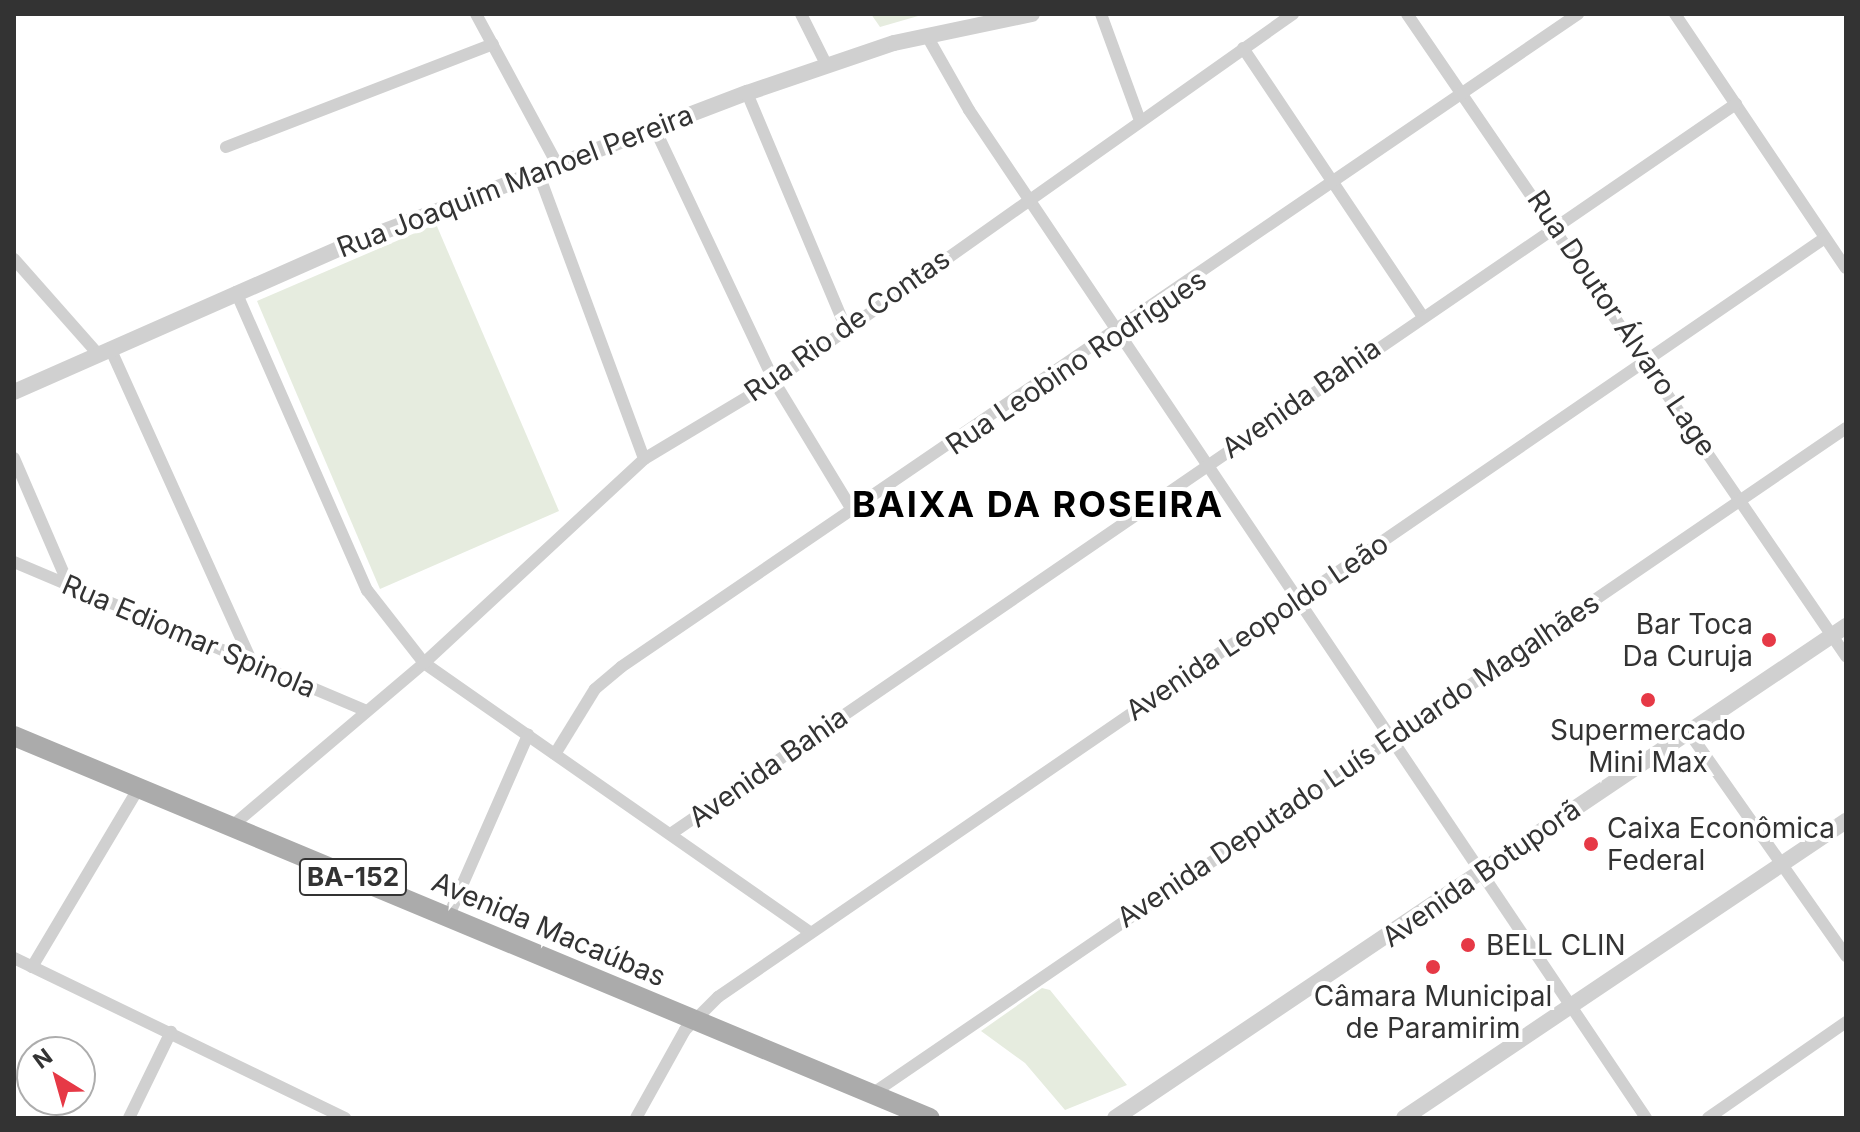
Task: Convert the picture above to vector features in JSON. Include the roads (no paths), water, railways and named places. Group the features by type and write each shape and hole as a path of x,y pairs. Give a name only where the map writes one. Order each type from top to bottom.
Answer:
{"main road":[{"name":"Avenida Macaúbas","path":"14,736 930,1118"}],"street":[{"path":"476,14 557,164"},
{"path":"801,14 827,66"},
{"path":"1101,14 1139,118"},
{"name":"Rua Rio de Contas","path":"232,826 424,663 644,459 774,381 1027,197 1293,14"},
{"name":"Rua Doutor Álvaro Lage","path":"1407,14 1741,497 1839,630 1846,656"},
{"name":"Rua Leobino Rodrigues","path":"555,754 607,678 1120,333 1578,14"},
{"path":"1675,14 1846,268"},
{"name":"Rua Joaquim Manoel Pereira","path":"14,392 236,292 654,127 827,66 927,36 1023,15"},
{"path":"927,36 1027,197 1646,1118"},
{"path":"226,147 493,44"},
{"path":"1243,48 1422,315"},
{"path":"747,93 846,329"},
{"name":"Avenida Bahia","path":"672,833 1422,315 1736,104"},
{"path":"654,127 774,381 854,513"},
{"path":"538,172 644,459"},
{"name":"Avenida Leopoldo Leão","path":"692,1020 809,932 1825,238"},
{"path":"14,259 104,351 251,660"},
{"path":"236,292 367,590 424,663 672,833 809,932"},
{"name":"Avenida Deputado Luís Eduardo Magalhães","path":"872,1094 1846,428"},
{"path":"14,458 69,586"},
{"name":"Rua Ediomar Spinola","path":"14,562 365,710"},
{"name":"Avenida Botuporã","path":"1115,1118 1137,1112 1480,873 1839,630"},
{"path":"1688,731 1846,956"},
{"path":"449,915 528,735"},
{"path":"32,967 138,789"},
{"path":"1404,1118 1846,821"},
{"path":"14,958 345,1118"},
{"path":"636,1118 692,1020"},
{"path":"1708,1118 1846,1022"},
{"path":"129,1118 171,1032"}],"place":[{"name":"Bar Toca Da Curuja","path":"1769,640"},
{"name":"Supermercado Mini Max","path":"1648,700"},
{"name":"Caixa Econômica Federal","path":"1591,844"},
{"name":"BELL CLIN","path":"1468,945"},
{"name":"Câmara Municipal de Paramirim","path":"1433,967"}],"district":[{"name":"BAIXA DA ROSEIRA","path":"1038,505"}]}
